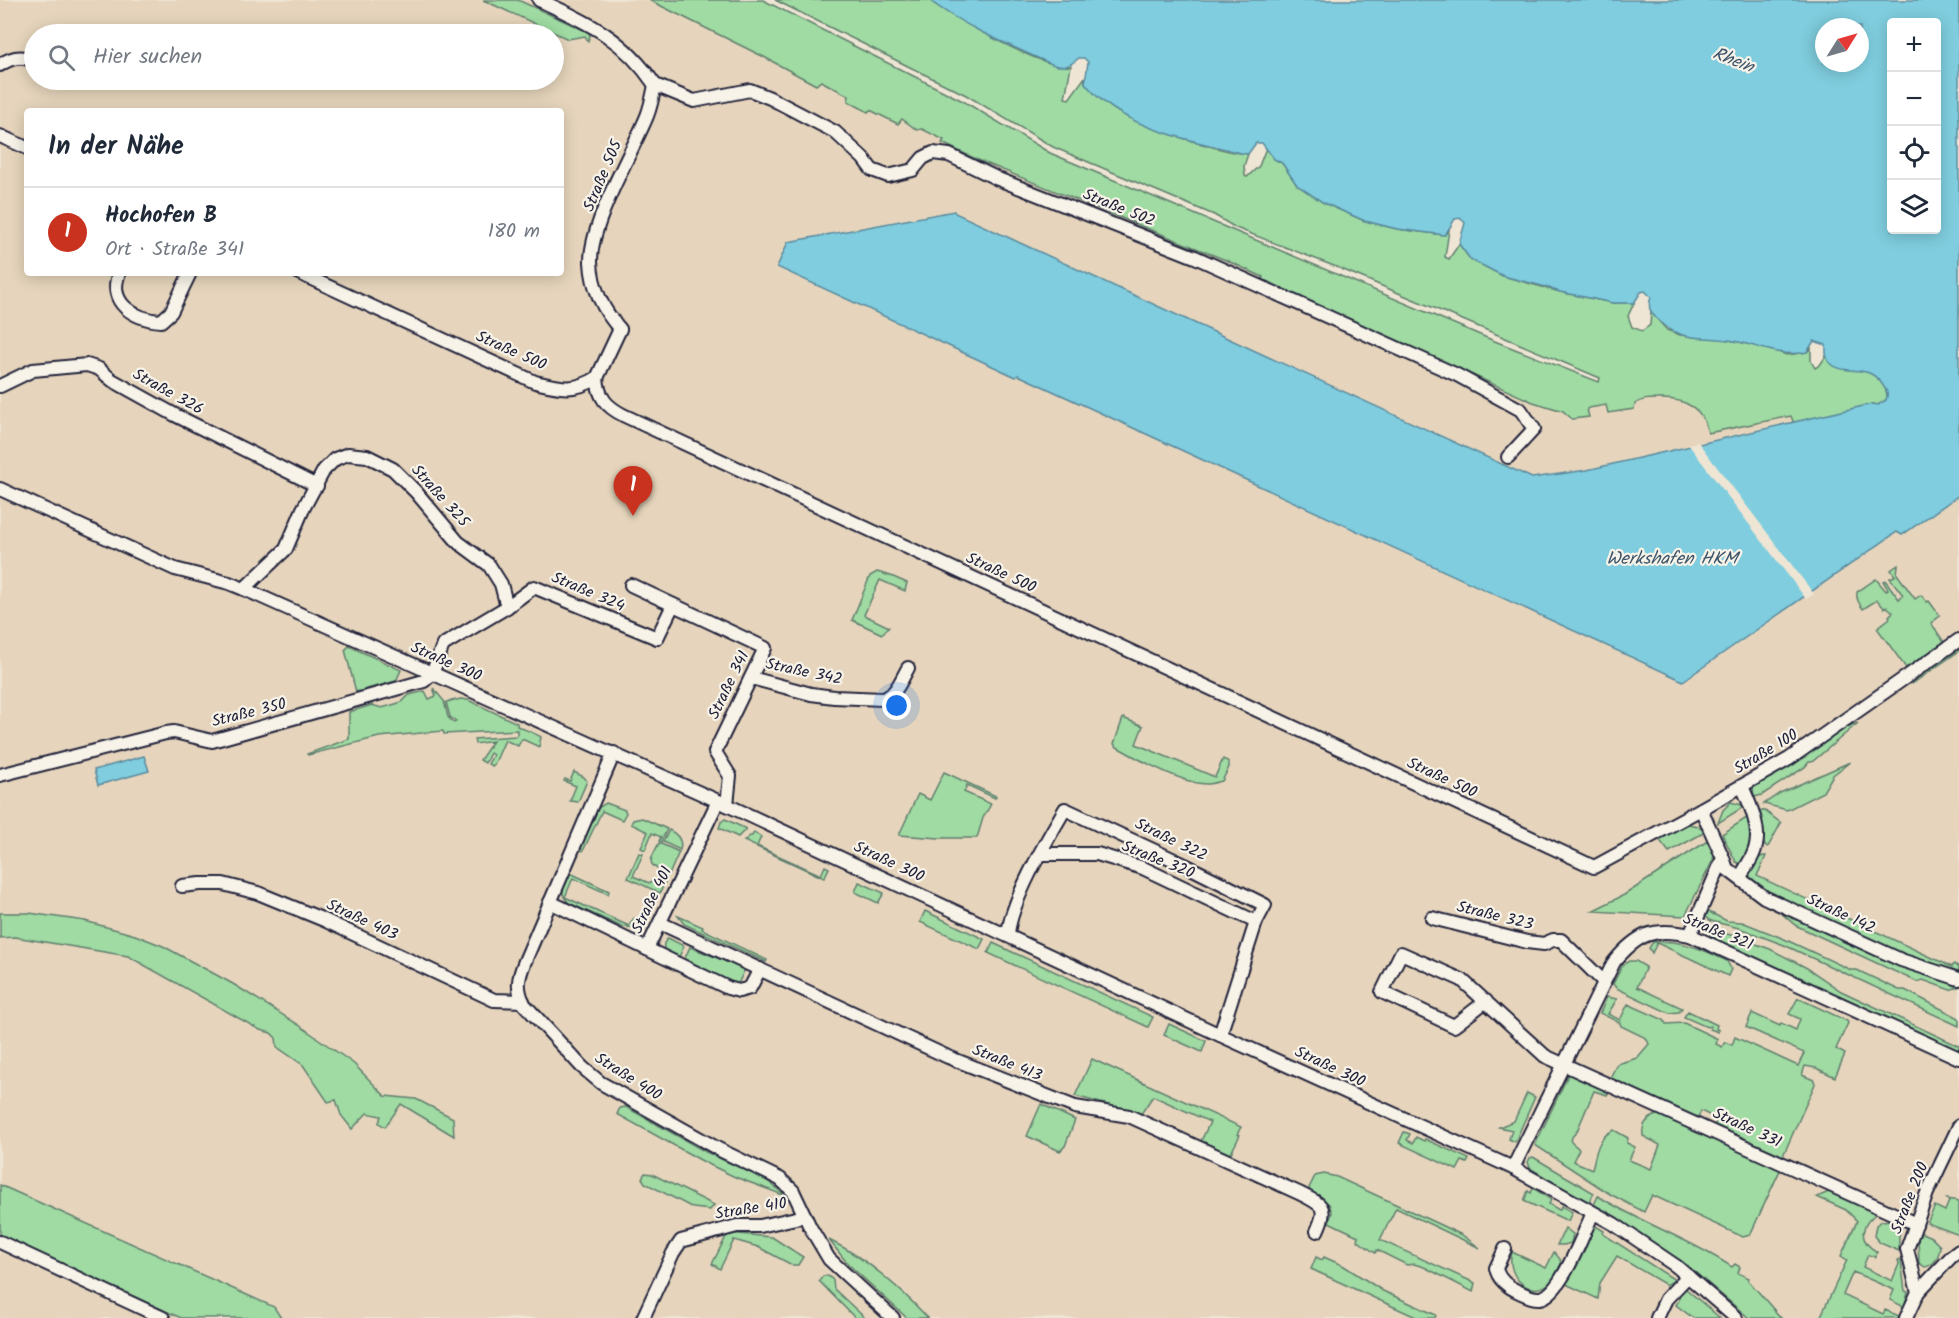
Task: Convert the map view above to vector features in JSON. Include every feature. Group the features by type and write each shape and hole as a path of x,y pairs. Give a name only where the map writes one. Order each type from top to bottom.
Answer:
{"street":[{"path":"539,0 592,24 618,43 643,66 655,85"},
{"path":"0,65 8,59 24,57"},
{"name":"Straße 505","path":"597,378 620,328 610,318 602,303 591,261 596,236 614,189 648,114 655,85"},
{"name":"Straße 502","path":"655,85 694,101 750,90 835,132 863,158 872,170 888,176 913,170 923,158 933,153 949,155 998,179 1195,257 1457,375 1521,410 1534,429 1508,457"},
{"path":"0,136 24,147"},
{"path":"118,276 115,283 120,303 141,316 161,321 171,312 189,276"},
{"name":"Straße 500","path":"306,276 536,382 563,389 584,386 597,378 599,393 606,403 623,415 1594,867 1701,809"},
{"name":"Straße 326","path":"0,386 33,370 87,365 99,369 112,380 175,415 316,486"},
{"name":"Straße 325","path":"244,589 286,549 303,509 324,470 335,459 348,454 367,456 393,469 416,492 458,542 489,565 501,584 507,607"},
{"name":"Straße 300","path":"0,489 175,569 244,589 614,753 1220,1035 1513,1168 1623,1230 1688,1276 1736,1318"},
{"name":"Straße 341","path":"631,585 765,648 715,752 730,776 723,803"},
{"name":"Straße 324","path":"432,674 443,645 507,607 534,587 657,638 673,605"},
{"name":"Straße 100","path":"1701,809 1789,759 1959,640"},
{"name":"Straße 342","path":"751,678 834,698 883,699 889,697 895,690 908,668"},
{"name":"Straße 350","path":"0,773 166,733 174,732 212,741 424,681 432,674"},
{"path":"523,1001 518,985 520,973 614,753"},
{"path":"1740,878 1755,852 1757,840 1751,807 1742,786"},
{"name":"Straße 401","path":"550,902 647,949 723,803"},
{"name":"Straße 322","path":"1008,936 1008,926 1017,902 1065,809 1164,855 1264,905 1256,922 1220,1035"},
{"path":"1690,935 1723,858 1701,809"},
{"name":"Straße 320","path":"1041,854 1097,854 1143,868 1256,922"},
{"name":"Straße 142","path":"1723,858 1726,869 1764,897 1901,960 1959,979"},
{"name":"Straße 403","path":"182,886 223,884 258,894 334,925 494,1000 523,1001"},
{"name":"Straße 323","path":"1432,918 1527,942 1544,944 1553,940 1561,940 1604,982"},
{"name":"Straße 413","path":"660,923 948,1057 1075,1107 1129,1116 1301,1194 1321,1204 1323,1218 1317,1231"},
{"name":"Straße 321","path":"1513,1168 1614,962 1637,938 1651,933 1671,931 1690,935 1959,1058"},
{"path":"647,949 728,988 739,991 750,988 760,969"},
{"path":"1486,1001 1454,1026 1382,992 1401,953 1462,980 1486,1001 1545,1056 1564,1063"},
{"name":"Straße 400","path":"523,1001 582,1067 601,1083 720,1150 780,1179 793,1191 830,1258 893,1318"},
{"name":"Straße 331","path":"1564,1063 1916,1224"},
{"name":"Straße 200","path":"1918,1292 1907,1250 1927,1193 1959,1126"},
{"path":"1504,1249 1496,1268 1501,1280 1514,1290 1533,1298 1542,1298 1550,1294 1561,1281 1593,1213"},
{"name":"Straße 410","path":"643,1318 673,1253 681,1242 738,1226 760,1226 805,1216"},
{"path":"0,1242 163,1318"},
{"path":"1906,1318 1918,1292 1959,1251"},
{"path":"1657,1318 1666,1299 1688,1276"}],"shaded area":[{"path":"0,0 668,0 944,140 943,144 1228,261 1264,277 1262,279 1288,292 1533,402 1566,411 1569,420 1588,417 1587,409 1606,405 1607,413 1642,400 1655,399 1683,400 1692,406 1703,419 1708,433 1792,416 1794,424 1587,470 1532,478 789,241 777,267 1016,377 1018,375 1683,681 1897,532 1902,534 1959,495 1959,1318 0,1318"}],"green space":[{"path":"483,0 518,0 588,32 590,35 588,41 585,36 568,39 564,37 564,24 535,24"},
{"path":"649,0 763,0 963,101 1050,153 1492,340 1599,382 1600,378 1339,268 1236,228 1214,215 1053,147 966,95 775,0 929,0 977,30 1021,52 1059,65 1071,66 1065,98 1069,99 1085,77 1085,83 1123,115 1178,137 1248,154 1244,166 1247,177 1259,166 1266,148 1274,159 1282,163 1297,185 1324,203 1365,221 1397,229 1444,235 1449,230 1445,257 1449,259 1459,244 1470,259 1503,276 1560,292 1613,303 1634,303 1628,316 1632,327 1642,331 1650,325 1651,312 1667,330 1680,335 1724,339 1756,345 1787,355 1807,352 1811,348 1811,361 1815,368 1826,356 1836,366 1865,371 1875,376 1883,384 1887,399 1878,405 1872,404 1794,424 1791,416 1708,433 1702,416 1697,410 1683,402 1667,399 1643,400 1635,404 1634,409 1608,413 1606,405 1589,408 1587,409 1589,417 1572,419 1563,411 1533,402 1262,280 1263,277 1228,261 978,160 942,143 944,140 922,129 917,130 902,119 898,124 870,110 868,112 848,101 849,96 821,81 816,85"},
{"path":"1898,565 1897,574 1915,599 1921,595 1927,602 1929,601 1940,616 1931,623 1944,642 1906,668 1877,628 1890,618 1893,612 1887,607 1884,608 1877,600 1863,609 1857,597 1857,592 1876,579 1886,591 1888,589 1883,581 1885,580 1899,599 1903,595 1890,578 1895,576 1891,570"},
{"path":"877,572 907,583 905,591 880,580 864,615 889,627 882,634 852,620 870,576"},
{"path":"349,646 401,670 396,681 356,692 345,650"},
{"path":"1959,646 1959,651 1912,684 1910,681"},
{"path":"433,688 444,701 448,717 454,723 456,721 450,717 446,702 468,700 541,737 539,747 522,739 518,746 505,740 492,766 488,764 493,755 490,753 485,763 480,760 493,741 475,744 474,739 517,736 517,730 444,734 443,731 379,737 307,754 349,739 349,712 372,705 382,708 402,702 409,695 425,691 429,699 436,696"},
{"path":"1123,718 1143,726 1136,744 1215,777 1223,759 1229,762 1222,781 1208,784 1187,780 1117,747 1114,744"},
{"path":"1858,723 1805,767 1762,795 1754,797 1753,787 1756,781 1762,781 1846,727"},
{"path":"1850,762 1833,775 1823,792 1787,810 1764,804 1780,793"},
{"path":"574,772 587,781 578,802 570,801 576,786 564,781 565,779 570,781"},
{"path":"944,772 996,796 995,798 967,785 964,792 991,804 983,818 977,838 899,835 918,794 930,800"},
{"path":"1731,802 1745,806 1718,823 1723,810"},
{"path":"606,803 625,810 626,813 622,820 602,811 583,851 579,849 598,808"},
{"path":"1758,810 1765,811 1781,823 1768,847 1764,845"},
{"path":"1748,817 1751,829 1749,851 1744,862 1740,864 1736,862 1722,834"},
{"path":"642,818 667,829 661,842 659,841 661,837 652,833 645,850 641,848 648,832 631,824 633,820"},
{"path":"725,819 746,829 738,837 719,828"},
{"path":"1688,824 1698,826 1705,832 1669,852 1658,838"},
{"path":"669,830 679,838 680,850 663,842"},
{"path":"754,832 761,837 757,846 821,875 825,866 829,868 824,878 744,841"},
{"path":"1709,840 1714,853 1713,860 1685,916 1592,911 1624,895"},
{"path":"659,843 679,852 669,875 656,868 651,862"},
{"path":"639,853 643,854 633,876 649,883 657,878 665,882 660,893 628,878"},
{"path":"1766,856 1757,876 1952,967 1954,964 1959,967 1959,972 1909,958 1759,888 1748,879 1748,874 1754,860"},
{"path":"568,872 609,891 608,894 573,878 565,897 629,926 634,918 638,923 636,928 622,927 569,903 564,896 563,892 563,884"},
{"path":"859,882 884,893 878,903 855,892"},
{"path":"1739,887 1762,903 1906,969 1931,974 1958,987 1950,990 1923,980 1917,982 1795,925 1781,913 1761,903"},
{"path":"1705,910 1727,921 1742,922 1782,938 1851,970 1857,970 1899,990 1905,990 1959,1018 1959,1026 1784,945 1739,928 1711,921 1703,914"},
{"path":"925,911 984,939 979,949 920,922"},
{"path":"0,913 29,913 85,921 135,935 163,946 233,984 299,1025 354,1064 385,1096 416,1099 453,1118 454,1136 401,1104 385,1127 379,1123 381,1116 367,1113 352,1129 341,1115 336,1100 328,1102 303,1065 277,1047 276,1038 271,1033 260,1030 128,956 15,937 0,938"},
{"path":"678,916 767,960 766,962 684,924"},
{"path":"1705,929 1731,935 1770,949 1807,968 1841,991 1959,1046 1959,1051 1715,939"},
{"path":"668,938 684,946 678,959 664,949 664,943"},
{"path":"1653,942 1672,942 1700,949 1727,961 1731,969 1728,976 1657,943 1652,953 1649,948"},
{"path":"993,943 1153,1017 1148,1027 988,953"},
{"path":"690,947 745,969 737,986 683,962"},
{"path":"1629,961 1636,961 1646,967 1637,987 1682,1008 1679,1012 1669,1013 1616,988 1613,984 1622,966"},
{"path":"1607,997 1617,999 1608,1014 1620,1020 1628,1004 1664,1020 1666,1024 1684,1023 1718,1039 1716,1044 1722,1047 1725,1042 1732,1045 1735,1037 1798,1066 1804,1053 1746,1027 1752,1013 1780,1026 1781,1023 1796,1030 1800,1019 1789,1014 1798,998 1847,1021 1836,1049 1845,1054 1835,1077 1816,1068 1805,1066 1802,1075 1814,1080 1815,1084 1782,1158 1714,1126 1717,1119 1701,1111 1698,1118 1610,1078 1617,1064 1637,1058 1649,1044 1646,1038 1600,1013"},
{"path":"1688,1011 1717,1025 1718,1032 1710,1029 1711,1026 1707,1027 1684,1017"},
{"path":"1169,1024 1206,1041 1202,1052 1164,1035"},
{"path":"1092,1059 1241,1127 1237,1134 1240,1135 1230,1155 1201,1141 1210,1122 1153,1096 1141,1114 1075,1096"},
{"path":"1569,1073 1609,1091 1607,1095 1594,1091 1577,1131 1572,1137 1571,1142 1579,1149 1573,1161 1592,1169 1601,1141 1614,1130 1628,1138 1627,1143 1635,1147 1629,1160 1651,1169 1660,1145 1643,1136 1643,1128 1649,1119 1660,1114 1763,1162 1767,1161 1781,1168 1750,1235 1743,1237 1652,1195 1644,1212 1610,1194 1535,1145"},
{"path":"1527,1093 1535,1097 1515,1142 1509,1139 1512,1130 1499,1127 1514,1121"},
{"path":"1041,1104 1075,1120 1065,1146 1060,1151 1027,1136"},
{"path":"626,1107 706,1152 765,1179 786,1196 735,1177 704,1162 617,1114 620,1108"},
{"path":"1404,1132 1410,1134 1407,1140 1413,1143 1416,1137 1424,1141 1425,1139 1469,1159 1467,1163 1462,1161 1457,1170 1399,1143"},
{"path":"1533,1157 1594,1193 1588,1204 1530,1168 1528,1162"},
{"path":"645,1173 652,1174 714,1205 710,1210 693,1208 645,1183 642,1178"},
{"path":"1324,1174 1337,1177 1462,1235 1480,1248 1396,1208 1380,1240 1475,1283 1473,1292 1424,1267 1414,1264 1407,1265 1377,1250 1375,1253 1357,1240 1358,1236 1329,1222 1332,1212 1329,1204 1311,1193 1309,1188 1315,1176"},
{"path":"0,1185 274,1307 281,1318 181,1318 0,1235"},
{"path":"1533,1188 1551,1200 1549,1204 1559,1210 1562,1206 1572,1212 1568,1221 1524,1201 1528,1191 1531,1193"},
{"path":"1831,1191 1878,1212 1867,1222 1863,1232 1866,1243 1877,1252 1875,1257 1868,1255 1863,1267 1892,1281 1899,1264 1898,1260 1901,1260 1905,1291 1908,1292 1904,1307 1890,1300 1894,1290 1853,1272 1843,1295 1883,1314 1885,1310 1899,1318 1820,1318 1847,1260 1841,1256 1857,1221 1846,1210 1817,1197"},
{"path":"1598,1196 1732,1267 1735,1264 1740,1267 1738,1273 1749,1278 1748,1280 1781,1318 1749,1318 1683,1262 1593,1207"},
{"path":"1947,1199 1959,1201 1959,1235 1927,1223 1935,1206 1945,1211 1949,1201"},
{"path":"1891,1220 1903,1224 1899,1236 1899,1251 1880,1243 1874,1236 1876,1225 1882,1221"},
{"path":"1594,1225 1604,1231 1603,1234 1675,1280 1666,1285 1617,1256 1600,1283 1598,1299 1566,1284"},
{"path":"1565,1228 1573,1234 1571,1243 1557,1245"},
{"path":"728,1233 772,1237 803,1257 798,1265 792,1265 758,1247 734,1240 720,1269 712,1264"},
{"path":"1922,1233 1931,1237 1940,1246 1936,1260 1925,1267 1919,1263 1918,1236"},
{"path":"829,1240 882,1274 928,1318 907,1318 848,1264"},
{"path":"1512,1252 1546,1268 1554,1252 1561,1264 1552,1281 1544,1287 1528,1287 1516,1277 1512,1270"},
{"path":"1316,1257 1322,1260 1324,1257 1344,1266 1383,1291 1436,1315 1435,1318 1418,1318 1311,1269"},
{"path":"823,1276 828,1276 833,1280 834,1289 865,1318 855,1318 819,1281"},
{"path":"1685,1288 1720,1318 1693,1318 1676,1305 1679,1293"}],"water":[{"path":"929,0 1959,0 1959,495 1902,535 1897,532 1683,681 1018,375 1016,377 777,267 788,242 954,211 1532,478 1587,470 1872,404 1878,405 1886,400 1887,392 1878,379 1864,371 1836,367 1827,359 1826,345 1814,341 1807,352 1788,354 1734,341 1692,337 1674,332 1665,326 1650,308 1651,297 1645,291 1641,292 1634,303 1613,303 1560,292 1503,276 1470,259 1459,244 1465,223 1461,218 1455,219 1445,235 1397,229 1365,221 1324,203 1297,185 1282,163 1274,159 1262,143 1256,143 1248,154 1181,138 1145,126 1112,108 1085,83 1088,62 1084,58 1079,58 1067,66 1054,65 989,36"},
{"path":"144,756 149,771 98,785 94,770"}],"pier":[{"path":"1698,442 1814,594 1806,599 1688,444"}],"place":[{"name":"Hochofen B","path":"633,516"}],"water label":[{"name":"Rhein","path":"1733,61"},
{"name":"Werkshafen HKM","path":"1672,559"}]}
